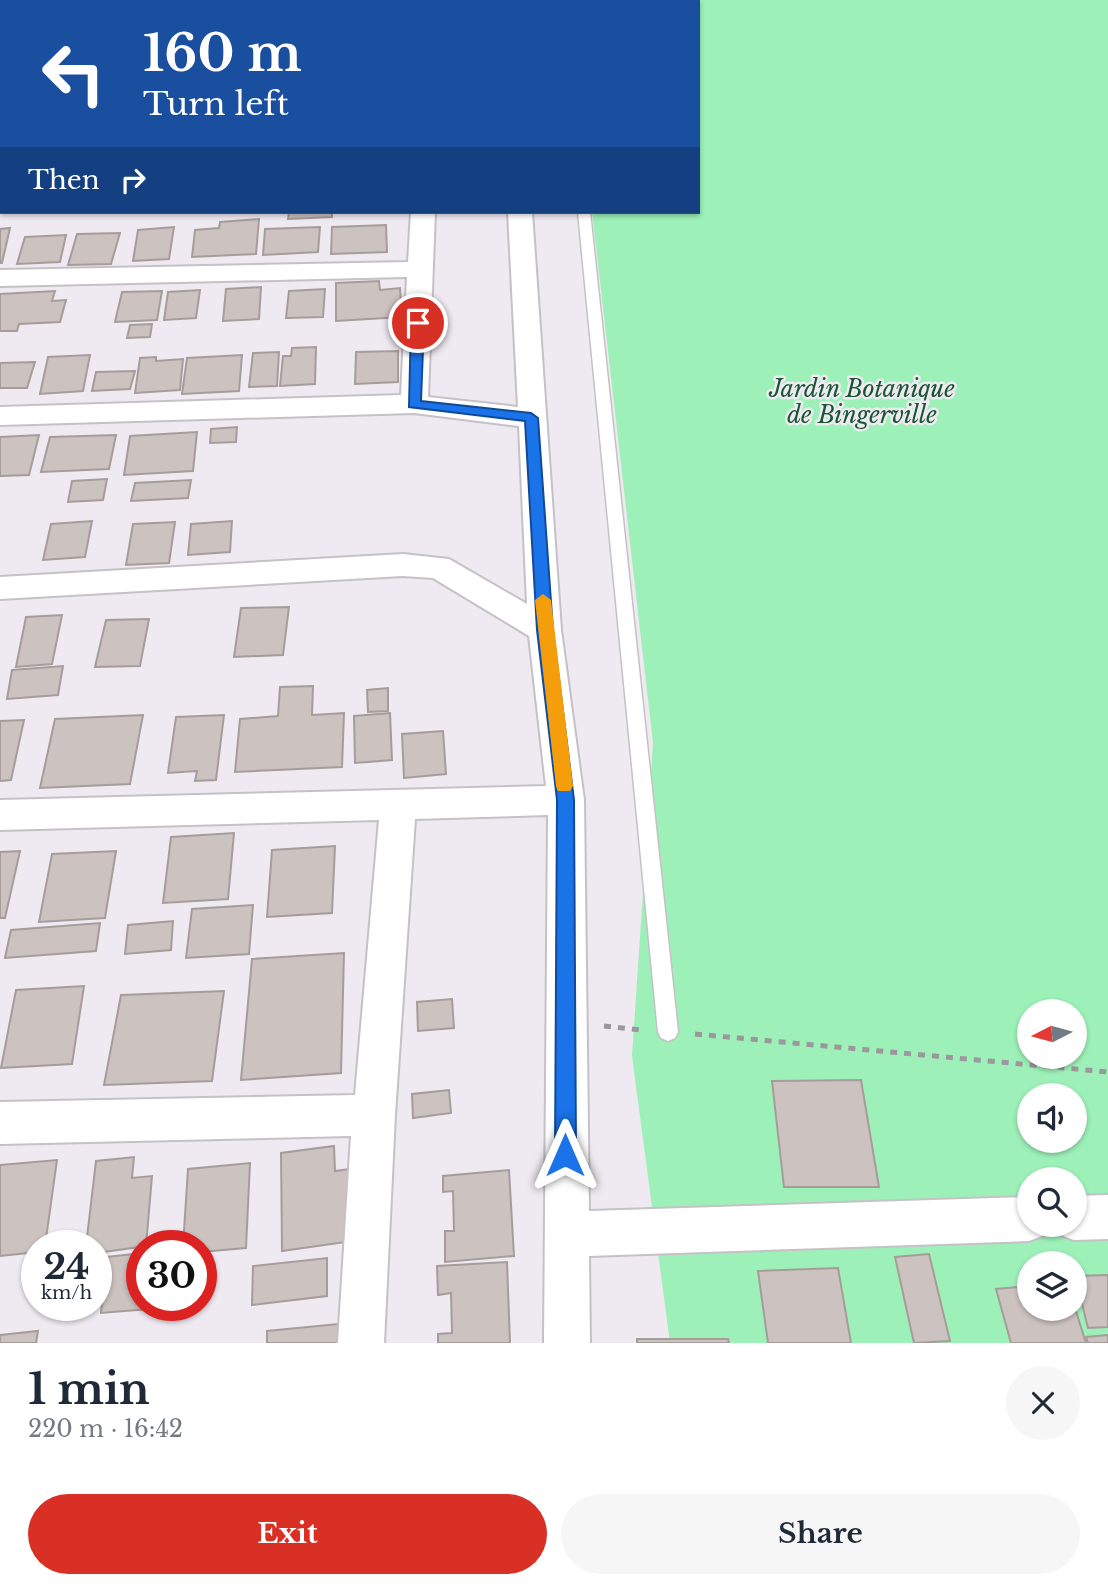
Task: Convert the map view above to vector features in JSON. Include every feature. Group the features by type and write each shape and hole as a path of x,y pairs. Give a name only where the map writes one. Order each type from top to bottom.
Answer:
{"street":[{"path":"414,404 423,214"},
{"path":"520,214 545,630 566,800 567,1343"},
{"path":"0,278 420,269"},
{"path":"0,416 414,404 531,418"},
{"path":"0,588 403,565 439,567 545,630"},
{"path":"0,815 566,800"},
{"path":"361,1343 374,1115 398,805"},
{"path":"0,1123 374,1115"},
{"path":"1087,1218 1108,1217"},
{"path":"566,1234 1017,1219"}],"lane":[{"path":"583,214 668,1032"}],"path":[{"path":"565,1023 1108,1072"}],"green space":[{"name":"Jardin Botanique de Bingerville","path":"700,0 1108,0 1108,1343 670,1343 632,1056 653,743 592,214 700,214"}],"building":[{"path":"289,214 332,214 332,217 288,219"},
{"path":"259,219 256,254 192,257 195,230 219,228 220,222"},
{"path":"386,225 387,252 331,254 332,227"},
{"path":"174,227 169,259 133,261 138,230"},
{"path":"320,227 318,252 263,255 265,229"},
{"path":"10,228 2,263 0,263 0,229"},
{"path":"120,233 111,264 68,265 77,234"},
{"path":"66,235 60,262 17,264 25,237"},
{"path":"379,281 380,290 400,288 402,317 336,321 336,283"},
{"path":"261,287 259,319 223,321 226,289"},
{"path":"325,289 323,317 286,318 289,291"},
{"path":"200,290 196,318 164,320 168,292"},
{"path":"55,291 52,301 66,300 60,322 19,324 17,331 0,331 0,294"},
{"path":"162,291 157,320 115,322 122,292"},
{"path":"152,324 150,337 127,338 130,325"},
{"path":"316,347 315,384 280,386 283,356 291,356 292,348"},
{"path":"398,351 398,382 355,384 356,352"},
{"path":"279,352 277,386 249,387 253,353"},
{"path":"90,355 83,391 40,394 48,357"},
{"path":"242,355 239,391 182,394 187,358"},
{"path":"156,357 156,361 183,359 180,390 135,393 140,358"},
{"path":"35,362 27,388 0,388 0,363"},
{"path":"135,371 130,389 92,391 96,372"},
{"path":"237,427 236,442 210,443 211,429"},
{"path":"197,432 193,471 124,475 130,436"},
{"path":"39,435 29,475 0,476 0,437"},
{"path":"116,435 109,469 41,472 50,437"},
{"path":"107,479 103,500 68,502 72,481"},
{"path":"191,480 188,498 131,501 135,483"},
{"path":"92,521 85,557 43,560 51,524"},
{"path":"232,521 230,552 188,555 191,524"},
{"path":"175,522 169,563 126,565 133,524"},
{"path":"289,607 283,655 234,657 241,608"},
{"path":"62,615 52,664 16,667 26,617"},
{"path":"149,619 140,666 95,667 106,620"},
{"path":"63,666 58,695 7,699 12,670"},
{"path":"313,686 312,715 344,713 342,767 235,772 240,719 278,716 280,687"},
{"path":"388,688 388,711 368,712 367,690"},
{"path":"390,713 392,760 355,763 354,716"},
{"path":"143,715 130,784 40,788 55,719"},
{"path":"224,715 216,780 195,781 197,771 168,773 176,717"},
{"path":"24,720 11,780 0,781 0,721"},
{"path":"443,731 446,774 404,778 402,734"},
{"path":"234,833 228,899 163,903 171,837"},
{"path":"335,846 332,913 267,917 272,850"},
{"path":"20,851 5,918 0,918 0,852"},
{"path":"116,851 105,918 39,922 52,854"},
{"path":"253,905 249,954 186,958 192,909"},
{"path":"173,921 171,950 125,954 128,925"},
{"path":"100,923 96,951 5,958 11,930"},
{"path":"344,953 341,1073 241,1080 252,959"},
{"path":"84,986 72,1064 1,1068 16,990"},
{"path":"224,991 212,1081 104,1085 121,995"},
{"path":"452,999 454,1028 418,1031 417,1002"},
{"path":"861,1080 879,1187 784,1187 772,1081"},
{"path":"449,1090 451,1113 413,1118 412,1094"},
{"path":"334,1146 335,1171 350,1169 353,1241 282,1251 281,1153"},
{"path":"134,1157 132,1178 152,1176 147,1230 126,1230 126,1249 112,1251 112,1230 88,1230 96,1161"},
{"path":"57,1160 47,1230 21,1230 21,1254 0,1256 0,1165"},
{"path":"250,1163 246,1248 217,1251 217,1230 184,1230 188,1169"},
{"path":"509,1170 514,1256 445,1262 445,1231 454,1231 453,1191 443,1192 443,1176"},
{"path":"929,1254 950,1341 914,1343 895,1257"},
{"path":"126,1255 126,1311 112,1312 112,1256"},
{"path":"327,1258 327,1296 252,1305 253,1266"},
{"path":"507,1262 510,1343 438,1343 438,1334 452,1333 451,1293 438,1295 437,1266"},
{"path":"838,1268 851,1343 768,1343 758,1271"},
{"path":"1108,1275 1108,1327 1088,1328 1087,1276"},
{"path":"1017,1287 1017,1321 1079,1321 1086,1343 1011,1343 996,1289"},
{"path":"348,1323 348,1343 267,1343 267,1331"},
{"path":"38,1331 36,1343 0,1343 0,1335"},
{"path":"1108,1335 1108,1343 1088,1343 1086,1337"},
{"path":"637,1339 728,1339 729,1343 637,1343"}],"slow traffic":[{"path":"543,600 564,786"}],"route":[{"path":"418,323 414,404 531,418 545,630 566,800 565,1155"}]}
